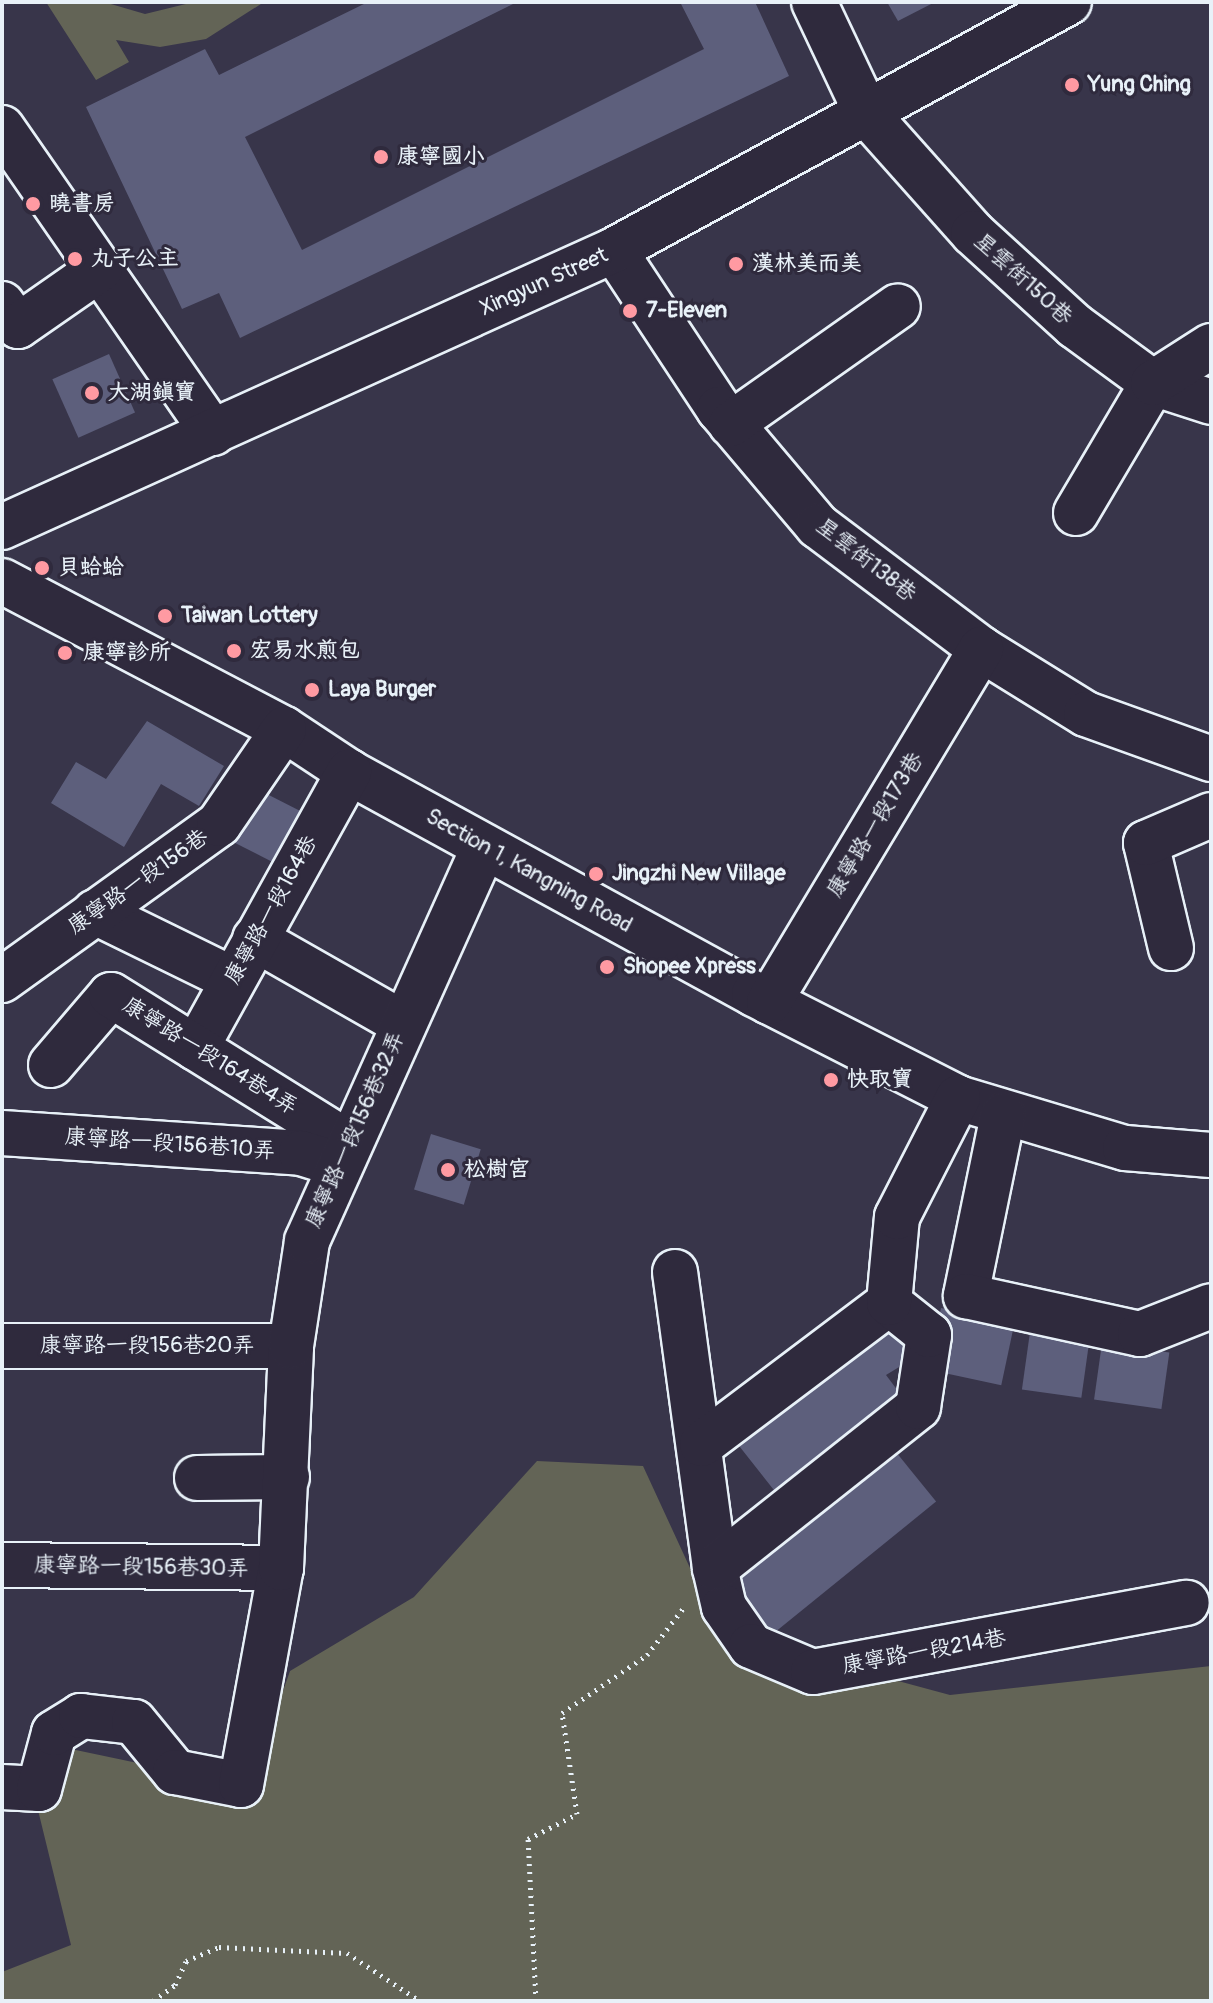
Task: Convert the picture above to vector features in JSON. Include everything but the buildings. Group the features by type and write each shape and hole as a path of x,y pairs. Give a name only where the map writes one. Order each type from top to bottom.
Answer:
{"street":[{"name":"星雲街150巷","path":"814,2 867,114 973,233 1075,326 1153,383 1211,402"},
{"name":"Xingyun Street","path":"2,527 614,250 1069,2"},
{"path":"2,128 213,433"},
{"name":"星雲街138巷","path":"614,250 731,424 818,526 981,649 1086,714 1211,759"},
{"path":"2,304 18,326 100,269"},
{"path":"731,424 898,306"},
{"path":"1076,513 1153,383 1211,346"},
{"name":"Section 1, Kangning Road","path":"2,581 284,729 349,772 484,848 769,1002 958,1098 1003,1115 1125,1148 1211,1155"},
{"name":"康寧路一段173巷","path":"769,1002 981,649"},
{"name":"康寧路一段156巷","path":"2,980 219,824 284,729"},
{"name":"康寧路一段164巷","path":"196,1048 349,772"},
{"path":"1171,948 1146,843 1211,815"},
{"name":"康寧路一段156巷32弄","path":"2,1787 39,1789 54,1733 81,1716 134,1722 175,1772 241,1785 281,1568 291,1346 307,1241 342,1153 484,848"},
{"path":"95,912 232,979"},
{"path":"255,939 402,1023"},
{"name":"康寧路一段164巷4弄","path":"51,1065 111,995 196,1048 342,1153"},
{"path":"702,1444 889,1303 897,1217 958,1098"},
{"path":"1003,1115 966,1296 1140,1334 1211,1306"},
{"name":"康寧路一段156巷10弄","path":"2,1133 301,1153 342,1153"},
{"name":"康寧路一段214巷","path":"675,1272 702,1444 715,1568 724,1607 751,1646 813,1672 1187,1603"},
{"path":"715,1568 918,1407 929,1335 889,1303"},
{"name":"康寧路一段156巷20弄","path":"2,1346 291,1346"},
{"path":"197,1478 287,1477"},
{"name":"康寧路一段156巷30弄","path":"2,1565 281,1568"}],"path":[{"path":"536,2001 528,1839 577,1814 562,1713 647,1655 715,1568"},
{"path":"153,2001 175,1985 186,1961 219,1947 309,1947 347,1953 420,2001"}],"green space":[{"path":"46,2 104,2 145,14 194,2 264,2 206,39 160,47 116,40 129,62 96,80"},
{"path":"537,1461 643,1466 720,1633 950,1695 1211,1666 1211,2001 2,2001 2,1972 71,1945 37,1806 71,1749 242,1785 253,1776 290,1671 414,1597"}],"place":[{"name":"Yung Ching","path":"1072,85"},
{"name":"康寧國小","path":"381,157"},
{"name":"曉書房","path":"33,204"},
{"name":"丸子公主","path":"75,259"},
{"name":"漢林美而美","path":"736,264"},
{"name":"7-Eleven","path":"630,311"},
{"name":"大湖鎮寶","path":"92,393"},
{"name":"貝蛤蛤","path":"42,568"},
{"name":"Taiwan Lottery","path":"165,616"},
{"name":"宏易水煎包","path":"234,651"},
{"name":"康寧診所","path":"65,653"},
{"name":"Laya Burger","path":"312,690"},
{"name":"Jingzhi New Village","path":"596,874"},
{"name":"Shopee Xpress","path":"607,967"},
{"name":"快取寶","path":"831,1080"},
{"name":"松樹宮","path":"448,1170"}]}
